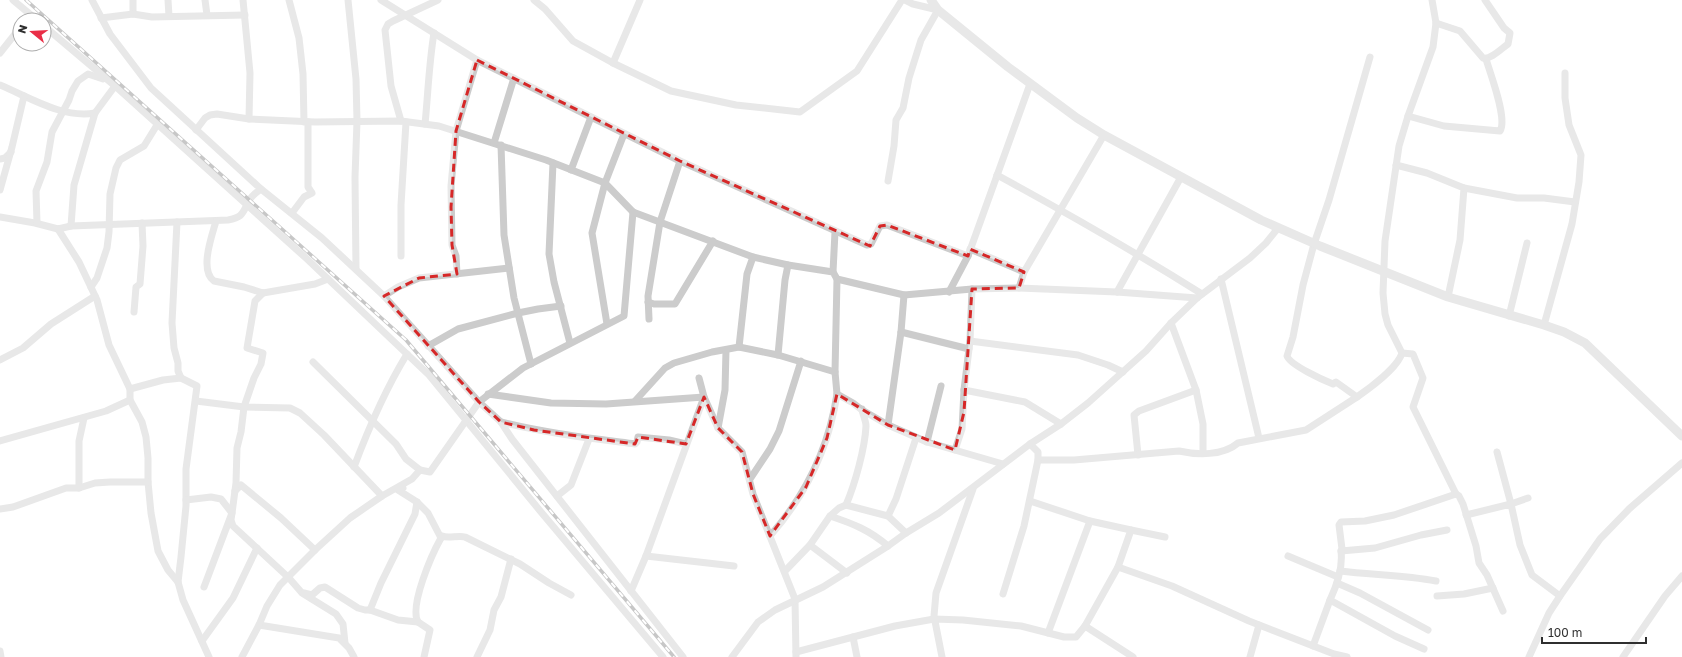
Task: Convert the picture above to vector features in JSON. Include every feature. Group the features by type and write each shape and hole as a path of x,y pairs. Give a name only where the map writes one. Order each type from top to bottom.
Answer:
{"street":[{"path":"14,0 27,12"},
{"path":"92,0 110,34 150,88 261,189 292,213 356,269 384,296 479,402 501,422 512,439 683,657"},
{"path":"133,0 133,14"},
{"path":"168,0 169,16"},
{"path":"206,0 208,16"},
{"path":"243,0 250,73 249,119"},
{"path":"289,0 299,38 306,122 308,187 312,193 304,197 292,213"},
{"path":"348,0 356,79 356,269"},
{"path":"381,0 477,60 680,161 836,232 867,245 871,244 880,226 887,226 969,252 1024,272"},
{"path":"401,256 404,121 392,86 385,30 388,24 438,0"},
{"path":"534,0 545,9 573,41 613,63 671,91 736,105 800,112 857,71 902,0"},
{"path":"613,63 625,33 637,11 640,0"},
{"path":"905,0 913,4 938,10"},
{"path":"931,0 938,10 1030,84 1104,136 1278,228 1314,244 1448,297 1544,325 1564,332 1586,343 1682,436"},
{"path":"1038,460 1074,460 1179,451 1203,453 1221,452 1231,449 1238,443 1306,430 1357,397 1382,378 1400,359 1402,353 1388,325 1385,314 1383,293 1385,241 1396,165 1408,116 1433,47 1436,23 1432,0"},
{"path":"1484,0 1504,28 1510,33 1508,44 1486,59"},
{"path":"888,182 894,146 896,120 903,108 909,78 921,40 938,10"},
{"path":"102,18 133,14 152,17 245,15"},
{"path":"1408,116 1444,126 1500,131 1503,125 1496,90 1486,59 1483,58 1460,32 1436,23"},
{"path":"52,33 115,86 247,205 328,279 429,375 465,421 663,657"},
{"path":"425,124 430,78 430,58 434,33"},
{"path":"0,54 12,38"},
{"path":"1357,397 1336,382 1333,384 1313,375 1290,361 1287,356 1293,337 1298,303 1314,244 1329,200 1370,57"},
{"path":"457,274 456,256 452,246 451,207 451,186 456,131 477,60"},
{"path":"1544,325 1572,224 1579,182 1581,155 1570,125 1565,98 1565,73"},
{"path":"37,223 36,191 43,177 52,132 75,86 78,81 88,74 108,81"},
{"path":"514,78 497,144 504,235 509,268 518,313 531,364"},
{"path":"949,292 969,252 1030,84"},
{"path":"0,85 59,111 64,110 85,114 95,113"},
{"path":"71,226 74,185 95,113 115,86"},
{"path":"0,190 11,152 24,96"},
{"path":"196,130 202,121 210,114 249,119 306,122 404,121 425,124 456,131 553,162 605,183 633,212 752,257 788,265 833,272"},
{"path":"571,170 591,117"},
{"path":"91,287 97,278 107,248 111,184 116,168 120,160 144,146 158,125"},
{"path":"607,324 592,233 605,183 624,134"},
{"path":"1019,288 1024,272 1104,136"},
{"path":"0,159 5,158 11,152"},
{"path":"649,320 648,302 653,260 660,222 680,161"},
{"path":"553,162 549,254 570,343"},
{"path":"1396,165 1427,173 1464,188 1517,198 1544,198 1575,202"},
{"path":"997,175 1138,254 1199,296"},
{"path":"1117,292 1181,177"},
{"path":"1448,297 1460,240 1464,188"},
{"path":"0,217 37,223 58,229 71,226 216,221 238,218 244,212 249,200 261,189"},
{"path":"441,538 428,513 417,502 398,490 430,472 479,402 488,394 531,364 624,316 633,212"},
{"path":"216,221 206,265 210,279 263,293 315,284 328,279"},
{"path":"177,222 172,323 174,348 178,363 178,372 181,378"},
{"path":"134,312 134,292 136,287 140,284 143,246 142,223"},
{"path":"732,657 758,622 775,610 795,599 808,595 847,573 906,533 939,513 973,489 1030,444 1061,424 1088,403 1146,351 1171,323 1199,296 1250,258 1266,243 1278,228"},
{"path":"58,229 79,262 95,296 109,345 130,389 130,400 142,422 146,437 151,513 158,551 178,582 183,600 209,657"},
{"path":"770,536 786,518 806,487 827,438 834,416 837,394 835,372 837,279 833,272 836,232"},
{"path":"648,302 654,304 675,304 713,241"},
{"path":"1509,316 1527,243"},
{"path":"739,347 747,274 752,257"},
{"path":"778,355 785,280 788,265"},
{"path":"384,296 398,287 419,278 509,268"},
{"path":"837,279 904,295 972,289 1019,288 1199,296"},
{"path":"1221,279 1259,438"},
{"path":"955,450 962,429 964,412 964,390 970,341 972,289"},
{"path":"263,293 255,301 247,348 263,353 261,364 254,378 244,407 241,432 237,448 238,458 231,520 233,526 289,578 302,593 336,614 343,624 345,643"},
{"path":"888,425 901,332 904,295"},
{"path":"0,360 23,348 51,324 95,296"},
{"path":"428,346 458,329 518,313 561,306"},
{"path":"1171,323 1196,390 1203,424 1203,453"},
{"path":"901,332 968,349"},
{"path":"970,341 1078,355 1123,372"},
{"path":"635,402 665,368 674,362 739,347 778,355 835,372"},
{"path":"718,428 725,390 726,350"},
{"path":"1402,353 1413,354 1424,378 1413,407 1456,494 1459,496 1463,504 1476,546 1479,563 1487,575 1503,611"},
{"path":"354,467 372,420 392,379 407,354"},
{"path":"750,479 779,431 801,361"},
{"path":"313,362 396,444 406,459 420,470 430,472"},
{"path":"130,389 163,380 181,378 197,386 186,469 186,500 182,557 178,582"},
{"path":"699,378 704,397 718,428 742,452 753,494 795,599 796,655 853,637 895,626 934,619 963,620 1021,626 1064,637 1076,637 1085,626 1118,567 1130,530"},
{"path":"927,442 941,386"},
{"path":"964,390 1025,402 1061,424"},
{"path":"1138,455 1134,415 1139,411 1196,390"},
{"path":"488,394 551,404 606,404 704,397"},
{"path":"837,394 888,425 916,438 1003,464"},
{"path":"631,591 646,556 704,397"},
{"path":"0,440 84,418 106,411 130,400"},
{"path":"196,401 244,407 287,407 300,413 382,496"},
{"path":"846,505 852,490 864,440 866,425 862,410"},
{"path":"79,488 79,441 84,418"},
{"path":"501,422 534,430 589,439 635,444 638,437 669,440 686,444"},
{"path":"888,516 896,499 916,438"},
{"path":"558,496 571,485 589,439"},
{"path":"1003,594 1024,526 1038,460 1038,452 1030,444"},
{"path":"1497,452 1520,545 1532,575 1560,596"},
{"path":"1529,657 1549,613 1600,539 1629,509 1682,463"},
{"path":"242,657 273,595 280,585 350,518 382,496 412,479 420,470"},
{"path":"0,510 13,507 66,488 79,488 95,483 148,482"},
{"path":"235,491 241,485 281,518 315,550"},
{"path":"942,657 934,619 936,593 973,489"},
{"path":"1312,646 1338,577 1340,551 1342,549 1339,525 1342,522 1365,521 1394,515 1456,494"},
{"path":"186,500 219,498 232,513"},
{"path":"1466,515 1511,504 1528,498"},
{"path":"1030,501 1090,521 1165,538"},
{"path":"370,610 381,583 415,514 417,502"},
{"path":"785,571 810,545 830,516 839,508 846,505 888,516 906,533"},
{"path":"204,587 232,513"},
{"path":"830,516 856,524 876,536 888,546"},
{"path":"1048,633 1090,521"},
{"path":"1340,551 1374,548 1421,535 1447,530"},
{"path":"441,538 442,536 445,538 459,536 465,537 511,559 549,583 571,594"},
{"path":"418,622 416,614 420,587 434,551 441,538"},
{"path":"810,545 847,573"},
{"path":"202,641 233,598 257,548"},
{"path":"646,556 734,566"},
{"path":"1288,556 1338,577 1360,593 1428,630"},
{"path":"477,657 490,630 494,610 501,597 511,559"},
{"path":"1118,567 1172,586 1259,626 1334,654 1347,657"},
{"path":"1338,577 1377,575 1408,576 1436,581"},
{"path":"1623,657 1665,596 1682,576"},
{"path":"302,593 312,595 320,588 324,587 358,608 370,610 398,620 418,622 430,630 424,657"},
{"path":"1437,596 1464,594 1493,588"},
{"path":"1330,600 1395,636 1424,649"},
{"path":"259,625 339,638 345,643 354,657"},
{"path":"1085,626 1133,657"},
{"path":"1250,657 1259,626"},
{"path":"853,637 857,657"},
{"path":"0,651 1,657"}],"highlighted area":[{"path":"477,60 680,161 870,246 880,226 887,225 968,256 970,249 1024,272 1019,288 972,289 964,412 955,450 888,425 837,394 827,438 806,487 770,536 753,494 742,452 718,428 704,397 686,444 638,437 635,444 534,430 501,422 479,402 384,296 419,278 457,274 452,245 451,207 456,131"}],"railway":[{"path":"26,0 406,340 674,657"}]}
